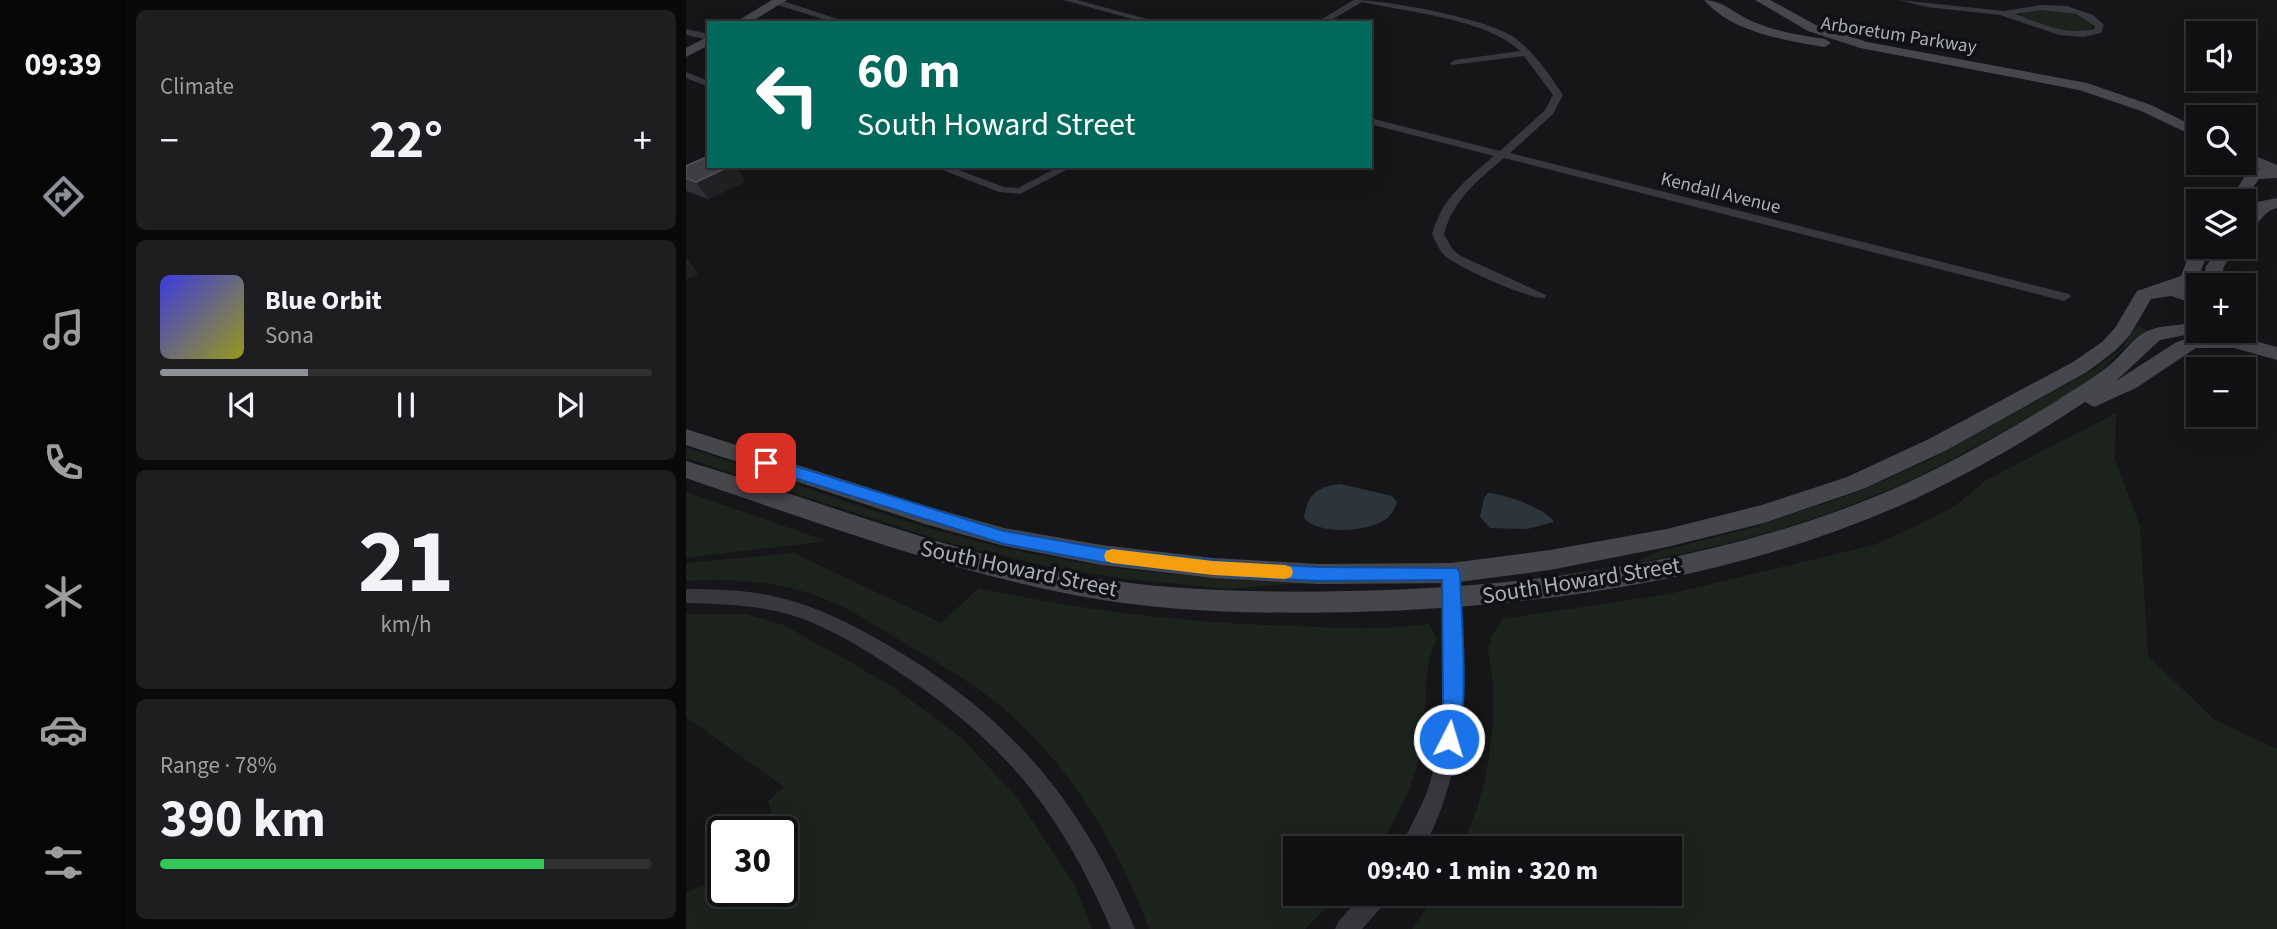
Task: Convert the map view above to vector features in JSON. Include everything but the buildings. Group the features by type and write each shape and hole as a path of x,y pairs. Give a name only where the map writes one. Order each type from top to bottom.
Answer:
{"street":[{"path":"1067,0 1150,21"},
{"path":"1323,21 1362,0 1496,30 1511,38 1527,53 1558,95 1557,101 1544,121 1501,155 1444,212 1437,228 1447,251 1456,258 1540,295"},
{"name":"Arboretum Parkway","path":"1710,0 1732,18 1779,35 2049,79"},
{"name":"Arboretum Parkway","path":"1761,0 1812,28 1865,45 2082,86 2128,101 2186,128"},
{"path":"1903,0 2003,14 2051,32 2070,35 2098,31 2100,25 2078,11 2055,7 2037,7 2003,14"},
{"path":"744,21 779,1 840,21"},
{"path":"686,32 707,37"},
{"path":"686,53 707,39"},
{"path":"1455,63 1527,53"},
{"path":"686,75 707,83"},
{"name":"Kendall Avenue","path":"1372,122 2064,297"},
{"path":"2256,163 2277,170"},
{"path":"942,168 1003,190 1020,191 1065,168"},
{"path":"2246,189 2251,179 2260,172 2277,170"},
{"path":"2250,175 2261,190 2277,197"},
{"path":"2256,214 2263,206 2277,202"},
{"path":"2186,329 2158,321 2143,307 2150,295 2189,279 2196,259"},
{"path":"2150,295 2181,292 2186,294"},
{"name":"South Howard Street","path":"686,437 939,519 1004,537 1089,553 1213,568 1319,574 1451,573 1550,560 1667,538 1764,514 1855,483 1937,445 2080,367 2109,346 2150,295"},
{"name":"South Howard Street","path":"686,469 896,539 969,560 1083,586 1180,598 1286,604 1452,598 1572,586 1662,570 1786,538 1864,511 1990,449 2094,387 2122,366 2150,338 2186,332"},
{"path":"1990,449 2134,380 2185,345 2194,343"},
{"path":"2238,343 2277,354"},
{"path":"1418,836 1433,807 1447,752 1452,701 1451,573"},
{"path":"686,596 757,601 806,612 889,653 983,724 1022,761 1063,815 1101,877 1123,929"},
{"path":"1347,929 1367,906"}],"shaded area":[{"path":"2037,9 2072,12 2094,25 2088,30 2068,31 2045,26 2017,15"},
{"path":"2138,326 2148,331 2134,339 2094,377 2071,392 1954,458 1899,485 1842,508 1784,528 1666,557 1606,569 1485,586 1630,564 1660,551 1754,527 1858,492 1931,459 2091,371 2119,351"},
{"path":"2116,413 2115,459 2140,526 2148,656 2215,720 2277,749 2277,929 1412,929 1428,906 1682,906 1682,836 1466,836 1478,806 1487,770 1493,723 1493,686 1488,648 1492,635 1503,619 1669,594 1874,545 1937,516 1960,502 1985,481"},
{"path":"686,447 927,527 1059,559 1208,577 1408,583 1288,584 1225,589 1120,578 1050,567 942,541 686,458"},
{"path":"1341,484 1392,496 1397,502 1393,512 1379,523 1351,530 1319,527 1304,518 1308,503 1315,493 1320,489"},
{"path":"686,492 827,541 686,558"},
{"path":"1488,493 1524,503 1554,522 1527,529 1490,528 1480,517 1484,498"},
{"path":"794,553 941,623 979,588 1097,609 1216,622 1362,628 1429,624 1437,639 1427,677 1424,732 1419,759 1410,786 1384,836 1283,836 1283,906 1328,906 1305,929 1149,929 1110,842 1075,787 1035,738 988,696 845,608 806,592 772,584 721,580 686,581 686,563"},
{"path":"686,614 746,614 784,625 892,686 963,739 1018,799 1074,884 1092,929 686,929 686,894 702,885 707,889 707,907 798,907 798,816 773,816 768,801 784,787 686,717"}],"slow traffic":[{"path":"1112,556 1213,568 1285,572"}],"route":[{"path":"766,463 925,515 1004,537 1101,555 1240,570 1319,574 1451,573 1452,701 1449,739"}]}
